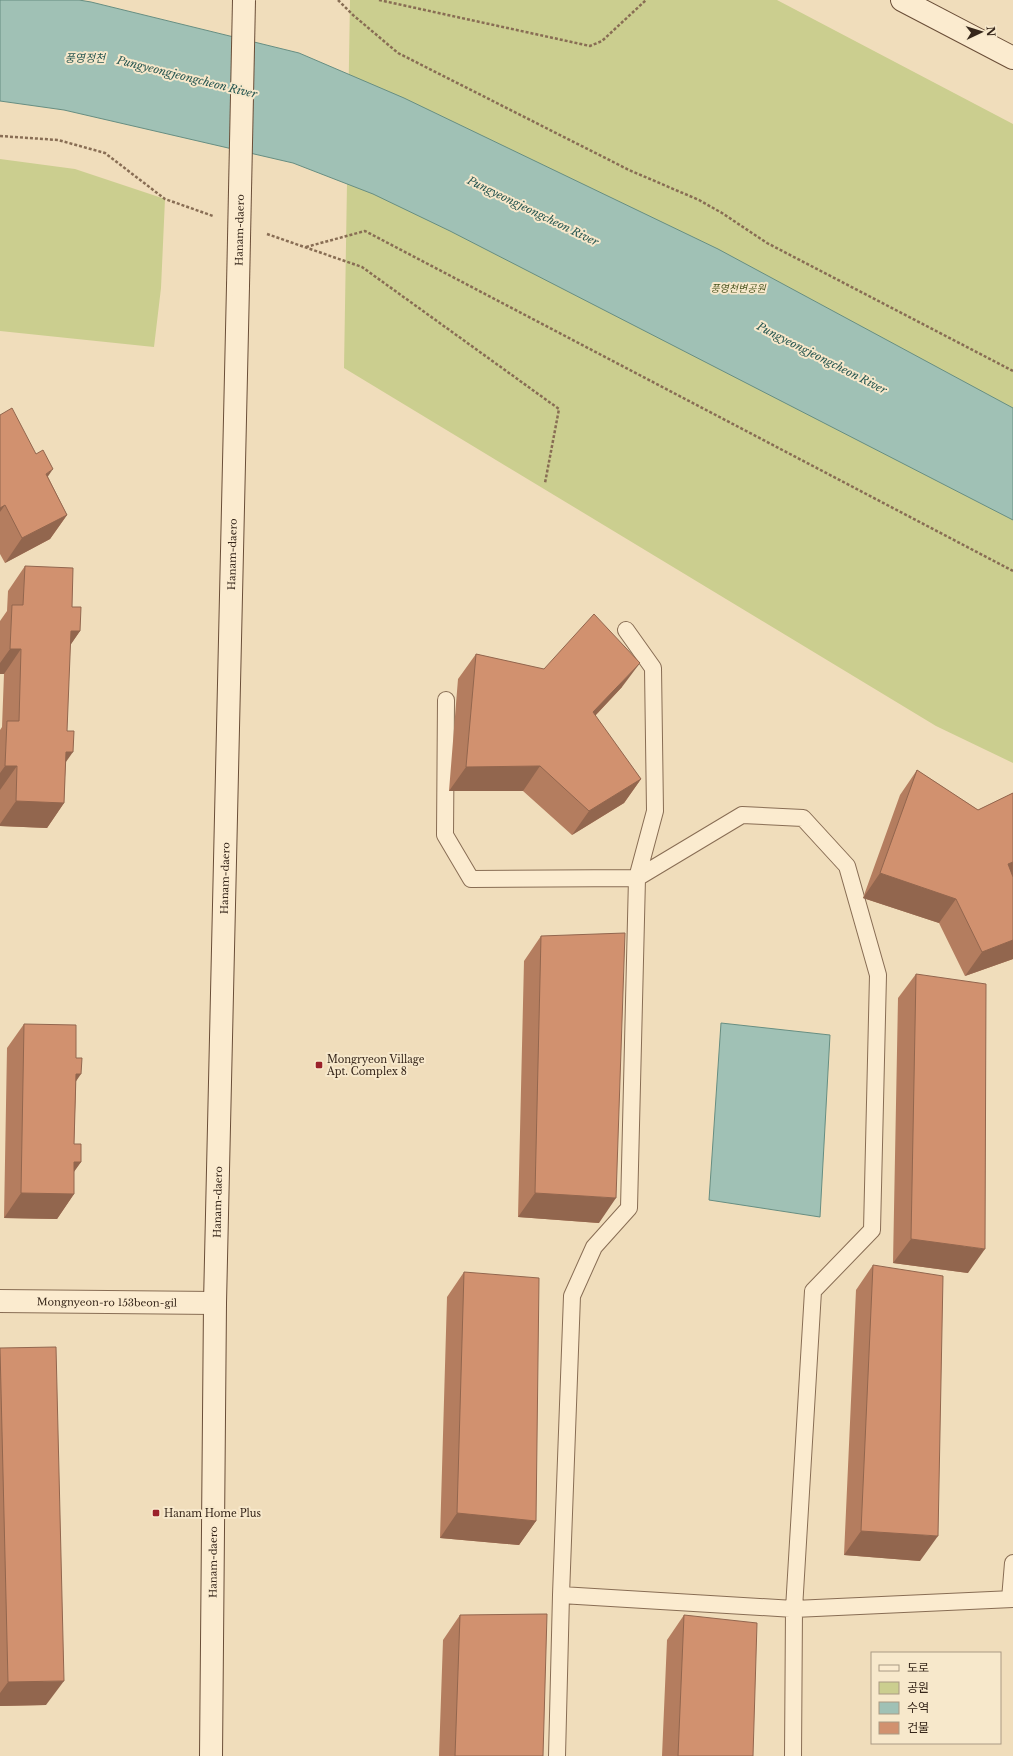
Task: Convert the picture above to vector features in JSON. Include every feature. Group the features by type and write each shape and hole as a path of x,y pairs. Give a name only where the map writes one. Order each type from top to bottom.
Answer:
{"main road":[{"name":"Hanam-daero","path":"211,1756 215,1303 244,0"},
{"path":"902,0 1013,58"},
{"name":"Mongnyeon-ro 153beon-gil","path":"0,1301 215,1303"}],"lane":[{"path":"557,1756 561,1595 572,1296 594,1247 630,1208 637,878 655,811 653,668 626,630"},
{"path":"446,700 445,835 471,879 637,878 742,815 803,818 847,866 878,975 872,1230 813,1291 794,1609 793,1756"},
{"path":"561,1595 794,1609 1012,1599 1013,1563"}],"path":[{"path":"338,0 353,16 398,53 629,170 699,200 722,213 767,243 1013,371"},
{"path":"379,0 590,46 602,41 646,0"},
{"path":"0,136 58,140 106,153 165,200 217,217"},
{"path":"306,247 365,231 1013,571"},
{"path":"262,232 362,267 559,409 545,483"}],"green space":[{"name":"풍영천변공원","path":"350,0 777,0 1013,124 1013,763 936,726 344,368"},
{"path":"0,159 75,169 165,199 161,288 154,347 0,331"}],"water":[{"name":"풍영정천","path":"0,0 79,0 91,2 299,53 404,98 718,249 1013,408 1013,520 450,231 373,194 293,163 64,110 0,101"},
{"path":"721,1023 830,1035 820,1217 709,1200"}],"building":[{"path":"12,408 36,454 43,450 53,469 46,474 67,515 22,538 5,505 0,508 0,415"},
{"path":"25,566 73,568 72,607 81,607 80,631 71,631 67,731 74,731 73,752 66,752 64,803 16,801 17,766 5,766 7,721 19,721 21,649 10,649 12,605 23,605"},
{"path":"594,614 640,663 593,712 641,779 589,811 540,766 466,767 476,654 544,669"},
{"path":"917,770 978,810 1013,793 1013,862 1008,864 1013,877 1013,940 982,952 956,899 880,873"},
{"path":"625,933 616,1198 535,1193 541,936"},
{"path":"916,974 986,984 985,1249 911,1239"},
{"path":"24,1024 76,1025 76,1058 82,1058 81,1074 76,1074 74,1144 81,1144 81,1162 74,1162 74,1194 21,1193"},
{"path":"873,1265 943,1276 938,1536 861,1531"},
{"path":"464,1272 539,1278 536,1521 457,1513"},
{"path":"56,1347 64,1681 8,1682 0,1348"},
{"path":"547,1614 543,1756 455,1756 460,1615"},
{"path":"684,1615 757,1623 753,1756 678,1756"}],"place":[{"name":"Mongryeon Village Apt. Complex 8","path":"319,1065"},
{"name":"Hanam Home Plus","path":"156,1513"}],"water label":[{"name":"Pungyeongjeongcheon River","path":"187,77"},
{"name":"Pungyeongjeongcheon River","path":"533,211"},
{"name":"Pungyeongjeongcheon River","path":"822,358"}]}
